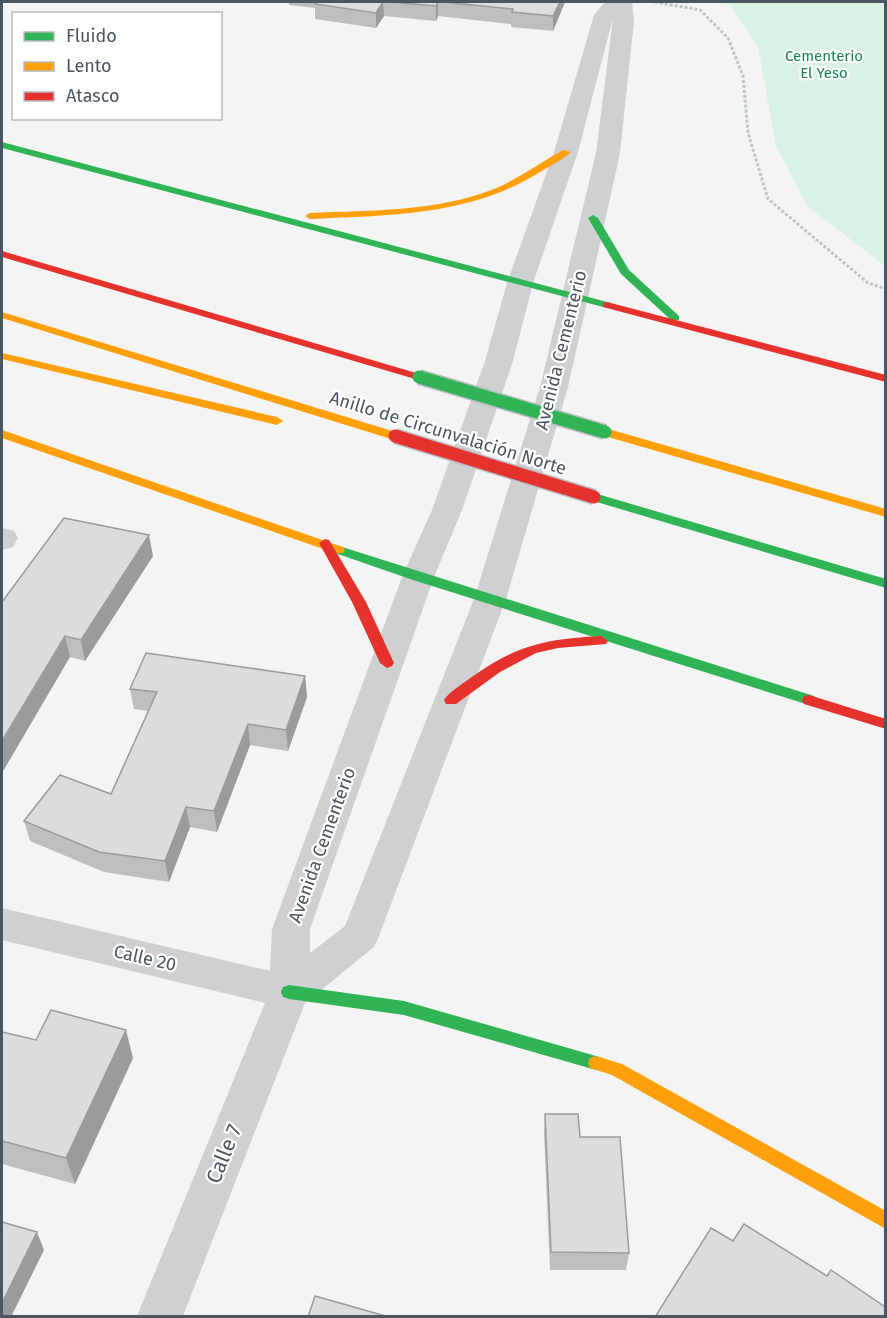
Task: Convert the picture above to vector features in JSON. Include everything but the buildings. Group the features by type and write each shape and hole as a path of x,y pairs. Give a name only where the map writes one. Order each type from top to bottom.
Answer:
{"main road":[{"path":"2,145 520,283 681,323 885,379"},
{"path":"280,218 388,213 464,202 514,183 566,152"},
{"path":"593,218 625,272 681,323"},
{"path":"2,254 885,513"},
{"name":"Anillo de Circunvalación Norte","path":"2,315 885,584"},
{"path":"2,356 290,424"},
{"path":"2,434 325,543 418,577 885,724"},
{"path":"345,437 395,436"},
{"path":"325,543 356,591 387,663"},
{"path":"451,700 493,669 537,648 566,643 622,641"},
{"path":"289,992 404,1008 616,1069 885,1221"}],"street":[{"name":"Avenida Cementerio","path":"289,992 291,928 418,577 447,510 499,361 520,283 566,152 604,15 616,2"},
{"name":"Avenida Cementerio","path":"289,992 360,936 490,599 554,387 608,153 624,21 621,2"},
{"name":"Calle 20","path":"2,924 289,992"},
{"name":"Calle 7","path":"160,1317 289,992"}],"path":[{"path":"654,2 700,10 728,38 743,76 748,133 768,199 868,283 885,289"}],"green space":[{"name":"Cementerio El Yeso","path":"714,2 885,2 885,266 807,206 776,146 758,47 730,5"}],"traffic: fast":[{"path":"2,145 607,305"},
{"path":"593,218 625,272 675,318"},
{"path":"419,377 605,432"},
{"path":"594,497 886,584"},
{"path":"339,550 809,700"},
{"path":"289,992 404,1008 596,1063"}],"traffic: slow":[{"path":"310,216 405,211 475,199 515,183 566,152"},
{"path":"2,315 395,436"},
{"path":"2,356 277,421"},
{"path":"605,432 886,513"},
{"path":"2,434 339,550"},
{"path":"596,1063 616,1069 886,1221"}],"traffic: jam":[{"path":"2,254 419,377"},
{"path":"607,305 886,379"},
{"path":"395,436 594,497"},
{"path":"325,543 359,602 387,663"},
{"path":"451,700 495,668 531,650 558,644 601,641"},
{"path":"809,700 886,724"}]}
